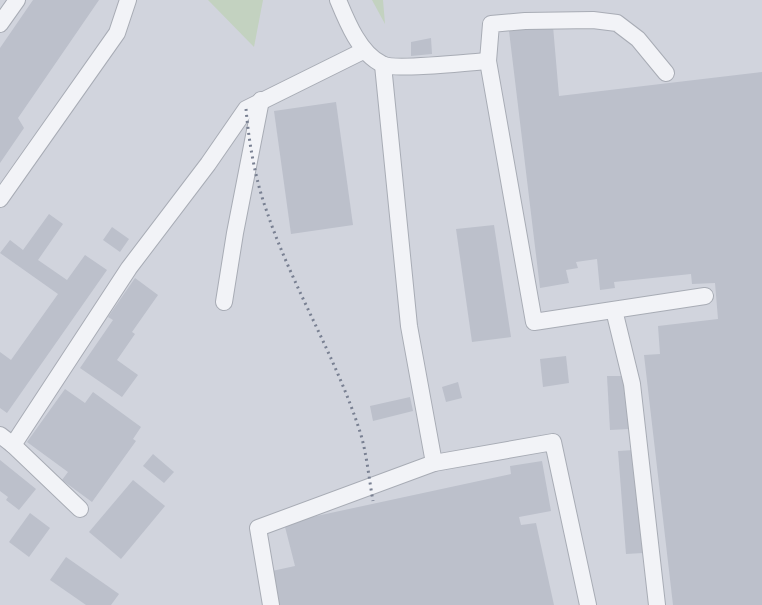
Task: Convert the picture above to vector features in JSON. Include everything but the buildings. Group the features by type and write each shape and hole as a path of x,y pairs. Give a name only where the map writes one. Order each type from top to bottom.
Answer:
{"street":[{"path":"0,24 17,0"},
{"path":"0,199 117,33 128,0"},
{"path":"338,0 363,51 383,65 419,66 488,61"},
{"path":"666,73 638,39 617,23 593,20 525,21 491,24 488,61 534,322 705,296"},
{"path":"13,444 129,268 208,164 246,109 261,100 363,51"},
{"path":"383,65 409,326 434,463"},
{"path":"224,302 234,233 261,100"},
{"path":"614,310 632,384 657,605"},
{"path":"0,435 13,444 80,509"},
{"path":"271,605 258,528 434,463 553,442 588,605"}],"shaded area":[{"path":"0,0 762,0 762,605 0,605"}],"green space":[{"path":"208,0 263,0 254,47"},
{"path":"372,0 383,0 385,24"}],"railway":[{"path":"246,109 253,161 259,187 289,268 328,351 351,406 363,443 373,501"}]}
